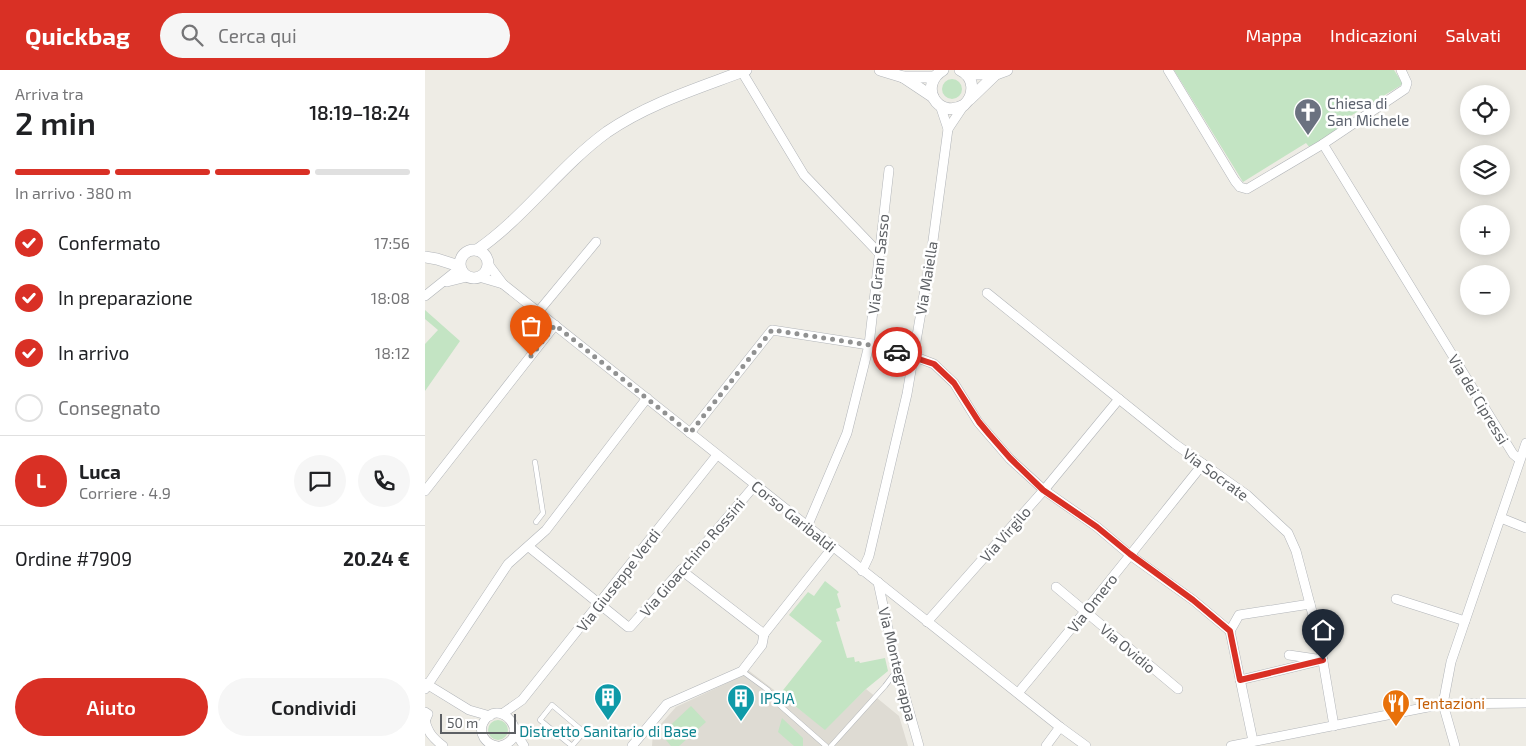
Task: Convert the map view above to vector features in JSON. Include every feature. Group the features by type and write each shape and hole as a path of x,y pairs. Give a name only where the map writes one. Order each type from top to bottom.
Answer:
{"street":[{"path":"880,70 903,77 949,109 955,109 967,102 1001,72"},
{"path":"1168,70 1235,181 1243,189 1250,188 1323,144 1405,89 1407,83 1401,70"},
{"path":"431,258 466,269 485,272 484,257 500,234 551,180 607,133 647,108 744,71 803,175 879,253"},
{"path":"963,71 1001,72"},
{"path":"963,71 971,82 972,88 967,102"},
{"path":"903,77 939,73"},
{"path":"936,101 931,90 939,73"},
{"name":"Via Maiella","path":"936,101 948,128"},
{"name":"Via Maiella","path":"862,571 869,556 907,394 932,248 948,128 967,102"},
{"name":"Via dei Cipressi","path":"1323,144 1513,454 1523,451"},
{"name":"Via Gran Sasso","path":"807,527 847,433 869,345 889,170"},
{"path":"538,312 596,242"},
{"path":"466,269 469,250 484,257"},
{"name":"Corso Garibaldi","path":"484,257 503,284 1060,728 1086,746"},
{"path":"425,296 466,269"},
{"name":"Corso Garibaldi","path":"466,269 503,284"},
{"name":"Via Socrate","path":"987,293 1119,399 1203,464 1247,495 1288,532 1296,551 1310,604 1323,660 1334,726"},
{"path":"427,486 555,325"},
{"path":"690,433 772,330 869,345 913,356 934,364 954,383 979,422 1010,458 1043,490 1097,527 1130,554 1193,600 1230,631 1253,741"},
{"path":"524,746 508,717 502,714 490,716 469,710 426,686 508,564 546,530 647,398"},
{"name":"Via Virgilo","path":"927,622 1043,490 1119,399"},
{"name":"Via dei Cipressi","path":"1443,704 1451,662 1523,451"},
{"name":"Via Giuseppe Verdi","path":"502,714 519,704 717,455"},
{"name":"Via Omero","path":"1018,693 1086,613 1130,554 1203,464"},
{"name":"Via Gioacchino Rossini","path":"599,604 628,627 632,626 755,485"},
{"path":"1501,518 1526,528"},
{"path":"529,547 599,604"},
{"path":"636,744 667,704 742,671 762,645 765,634 833,547"},
{"path":"681,570 765,634"},
{"name":"Via Montegrappa","path":"878,582 898,669 919,746"},
{"name":"Via Ovidio","path":"1055,588 1178,689"},
{"path":"1396,599 1465,622"},
{"path":"1230,631 1239,615 1310,604"},
{"path":"1289,655 1323,660"},
{"path":"1240,680 1323,660"},
{"path":"1231,746 1443,704 1526,703"},
{"name":"Via Giuseppe Verdi","path":"513,726 519,704"},
{"path":"1443,704 1455,746"},
{"path":"469,710 482,727"},
{"path":"425,712 428,714 425,720 429,737 443,746"},
{"path":"490,716 483,722 482,742 501,746 511,739 513,726"},
{"path":"1046,746 1060,728"},
{"path":"1267,746 1274,738"}],"lane":[{"path":"535,462 543,512 536,522"},
{"path":"831,746 898,669"},
{"path":"742,671 769,690 776,702 826,746"},
{"path":"553,705 584,732 572,746 540,720 553,705"}],"shaded area":[{"path":"748,670 825,729 866,689 899,716 908,746 652,746 653,733 676,707 746,674"}],"green space":[{"path":"1174,70 1394,70 1403,84 1339,123 1343,130 1311,149 1306,143 1243,182"},
{"path":"952,79 959,82 962,89 959,96 952,99 945,96 942,89 945,82"},
{"path":"425,310 460,341 425,391 425,344 438,330 425,319"},
{"path":"825,581 839,592 837,594 841,607 836,609 840,621 836,622 847,658 854,657 855,662 859,661 860,663 885,658 888,671 866,689 825,730 780,694 822,641 789,615 808,592 814,596"},
{"path":"691,706 706,722 679,746 671,746 661,734"},
{"path":"782,718 803,738 803,746 794,746 778,732"},
{"path":"494,720 502,720 508,726 508,734 502,740 494,740 488,734 488,726"}],"way so far":[{"path":"531,356 555,325 690,433 728,388 772,330 869,345 897,352"}],"place":[{"name":"Chiesa di San Michele","path":"1308,136"},
{"name":"Distretto Sanitario di Base","path":"608,721"},
{"name":"IPSIA","path":"741,722"},
{"name":"Tentazioni","path":"1396,727"}],"route":[{"path":"897,352 934,364 954,383 989,434 1010,458 1043,490 1097,527 1130,554 1193,600 1230,631 1240,680 1323,660"}]}
